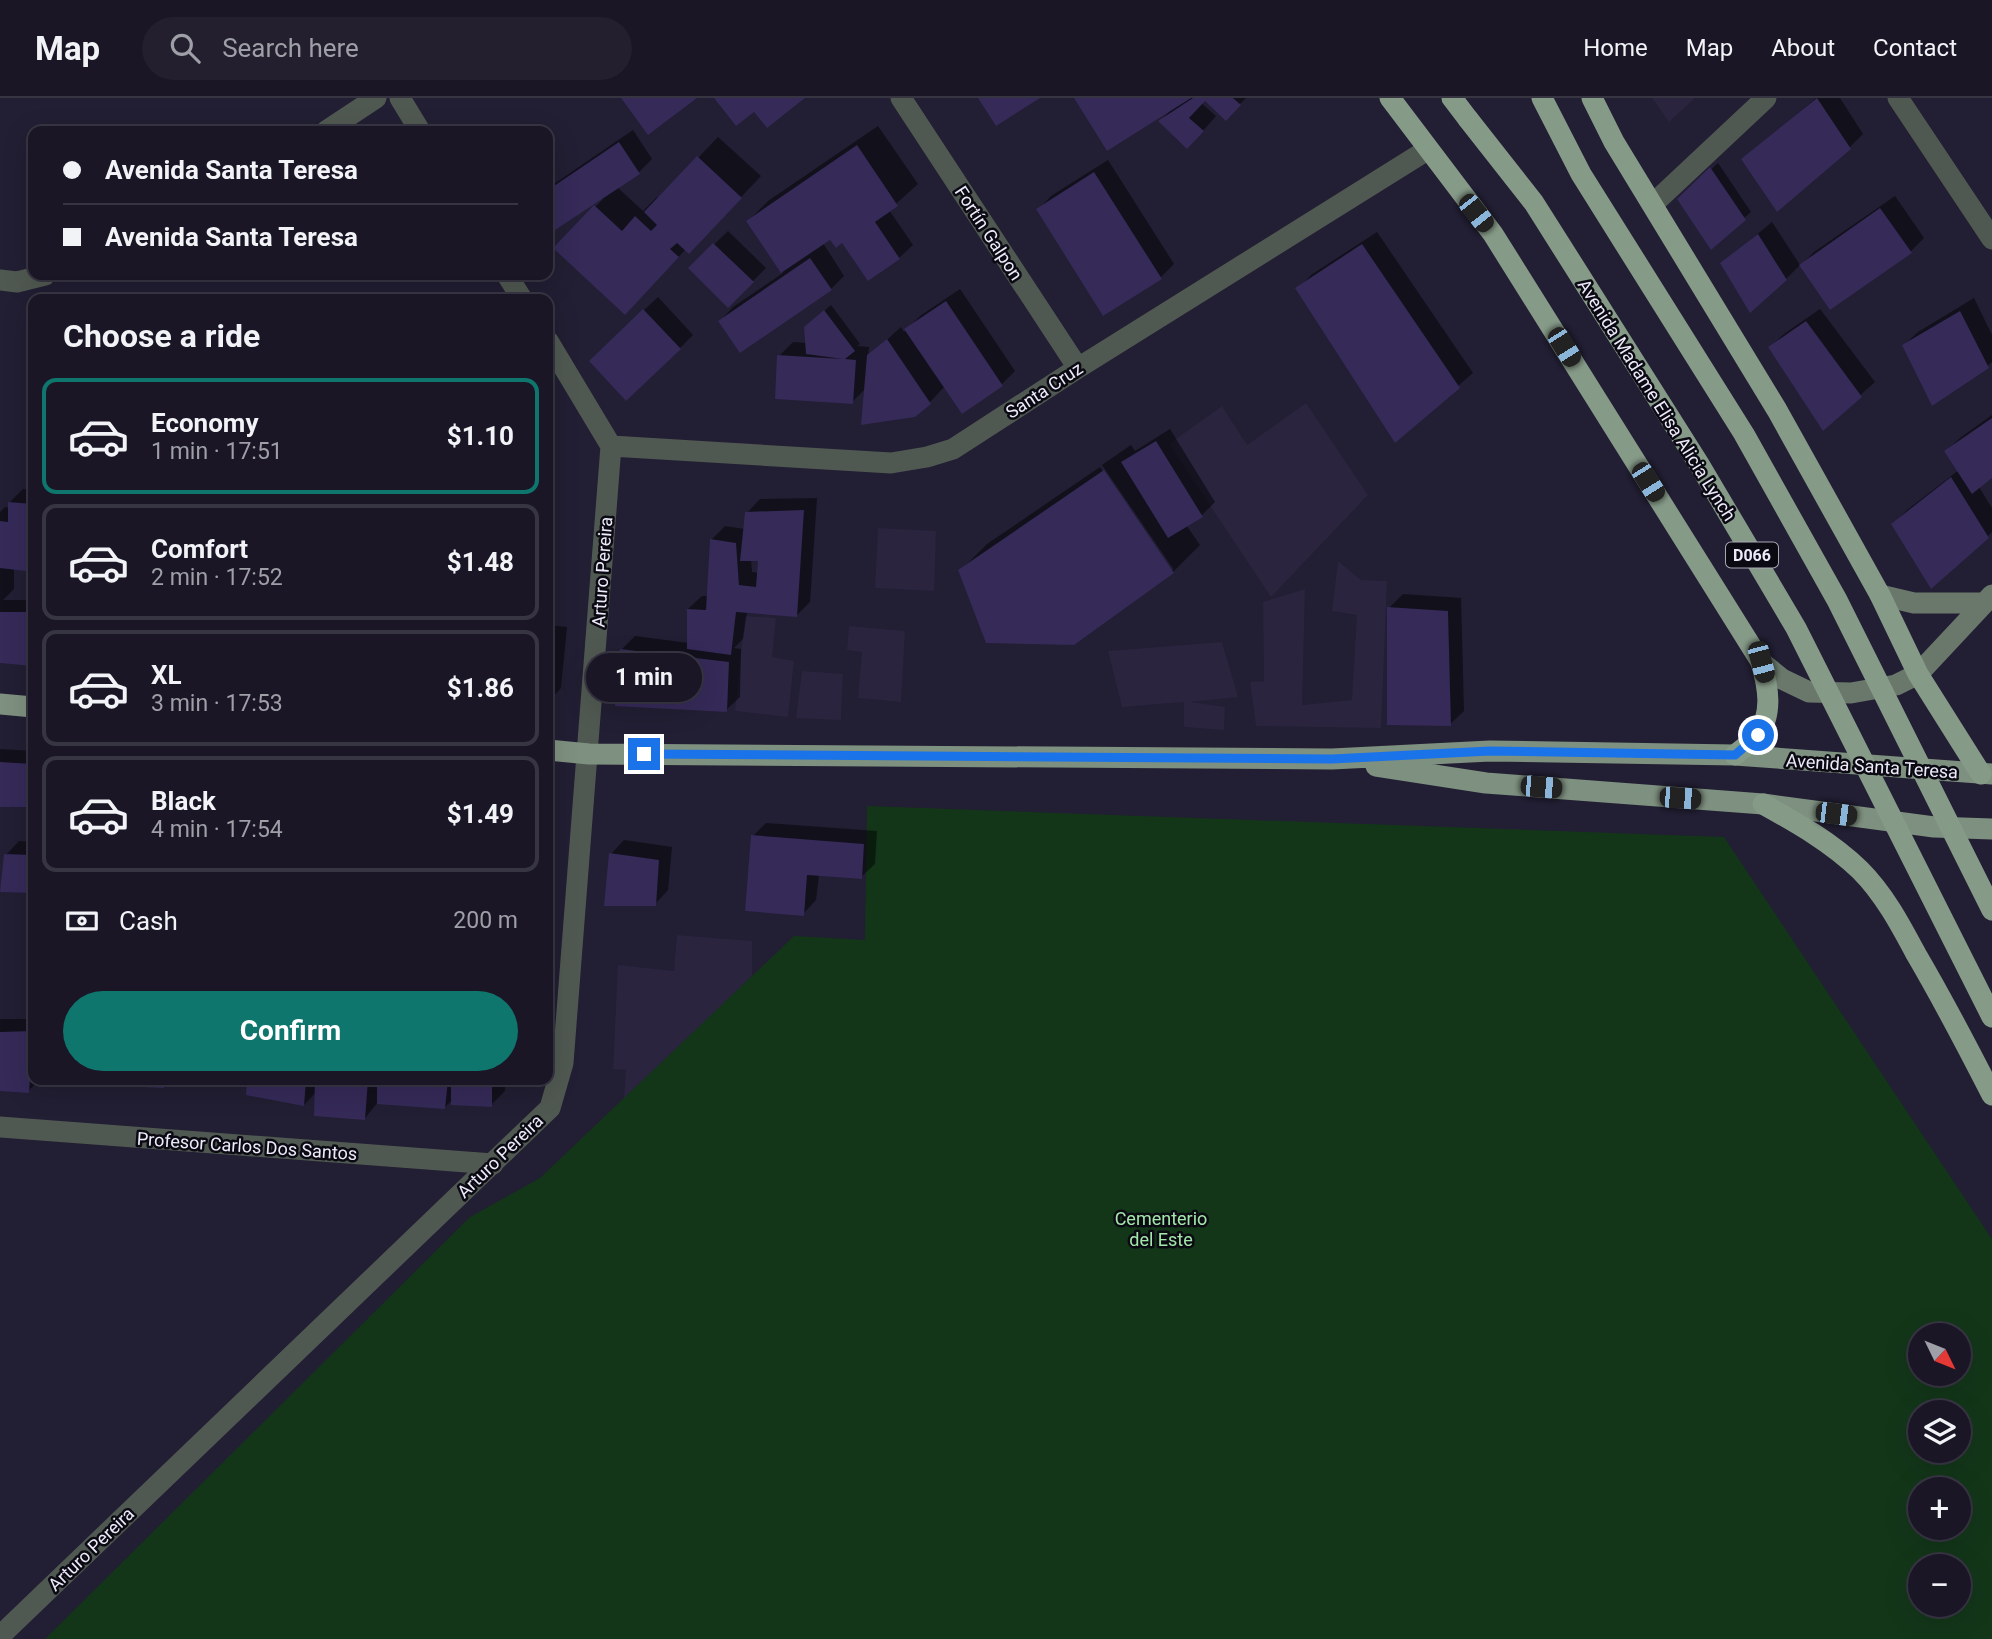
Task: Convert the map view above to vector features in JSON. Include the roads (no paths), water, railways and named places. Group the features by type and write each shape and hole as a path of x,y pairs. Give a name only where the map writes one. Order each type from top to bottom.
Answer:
{"highway":[{"path":"1390,98 1493,234 1761,662 1769,692 1766,715 1758,735 1735,755"},
{"name":"Avenida Madame Elisa Alicia Lynch","path":"1452,98 1534,203 1720,499 1796,628 1992,1017"},
{"name":"D066","path":"1542,98 1581,174 1744,434 1817,565 1992,910"},
{"path":"1592,98 1614,142 1807,462 1919,674 1987,774"},
{"path":"1763,804 1805,827 1833,847 1860,870 1887,902 1992,1095"}],"main road":[{"path":"1880,596 1914,603 1988,599"},
{"path":"1761,662 1782,679 1809,692 1851,694 1896,685 1919,674 1988,599"},
{"path":"0,704 28,706"},
{"name":"Avenida Santa Teresa","path":"553,750 589,754 1332,759 1490,751 1735,755 1987,774"},
{"name":"Avenida Santa Teresa","path":"1332,759 1486,783 1763,804 1934,827 1992,829"}],"street":[{"path":"334,126 376,98"},
{"path":"400,98 417,126"},
{"name":"Fortín Galpon","path":"901,98 1078,368"},
{"path":"1653,204 1766,98"},
{"path":"1898,98 1992,239"},
{"name":"Santa Cruz","path":"611,446 891,463 953,449 1427,150"},
{"path":"0,280 17,282 28,279"},
{"path":"553,349 611,446"},
{"name":"Arturo Pereira","path":"0,1636 550,1108 563,1063 611,446"},
{"name":"Profesor Carlos Dos Santos","path":"0,1127 493,1164"}],"park label":[{"name":"Cementerio del Este","path":"1161,1228"}]}
